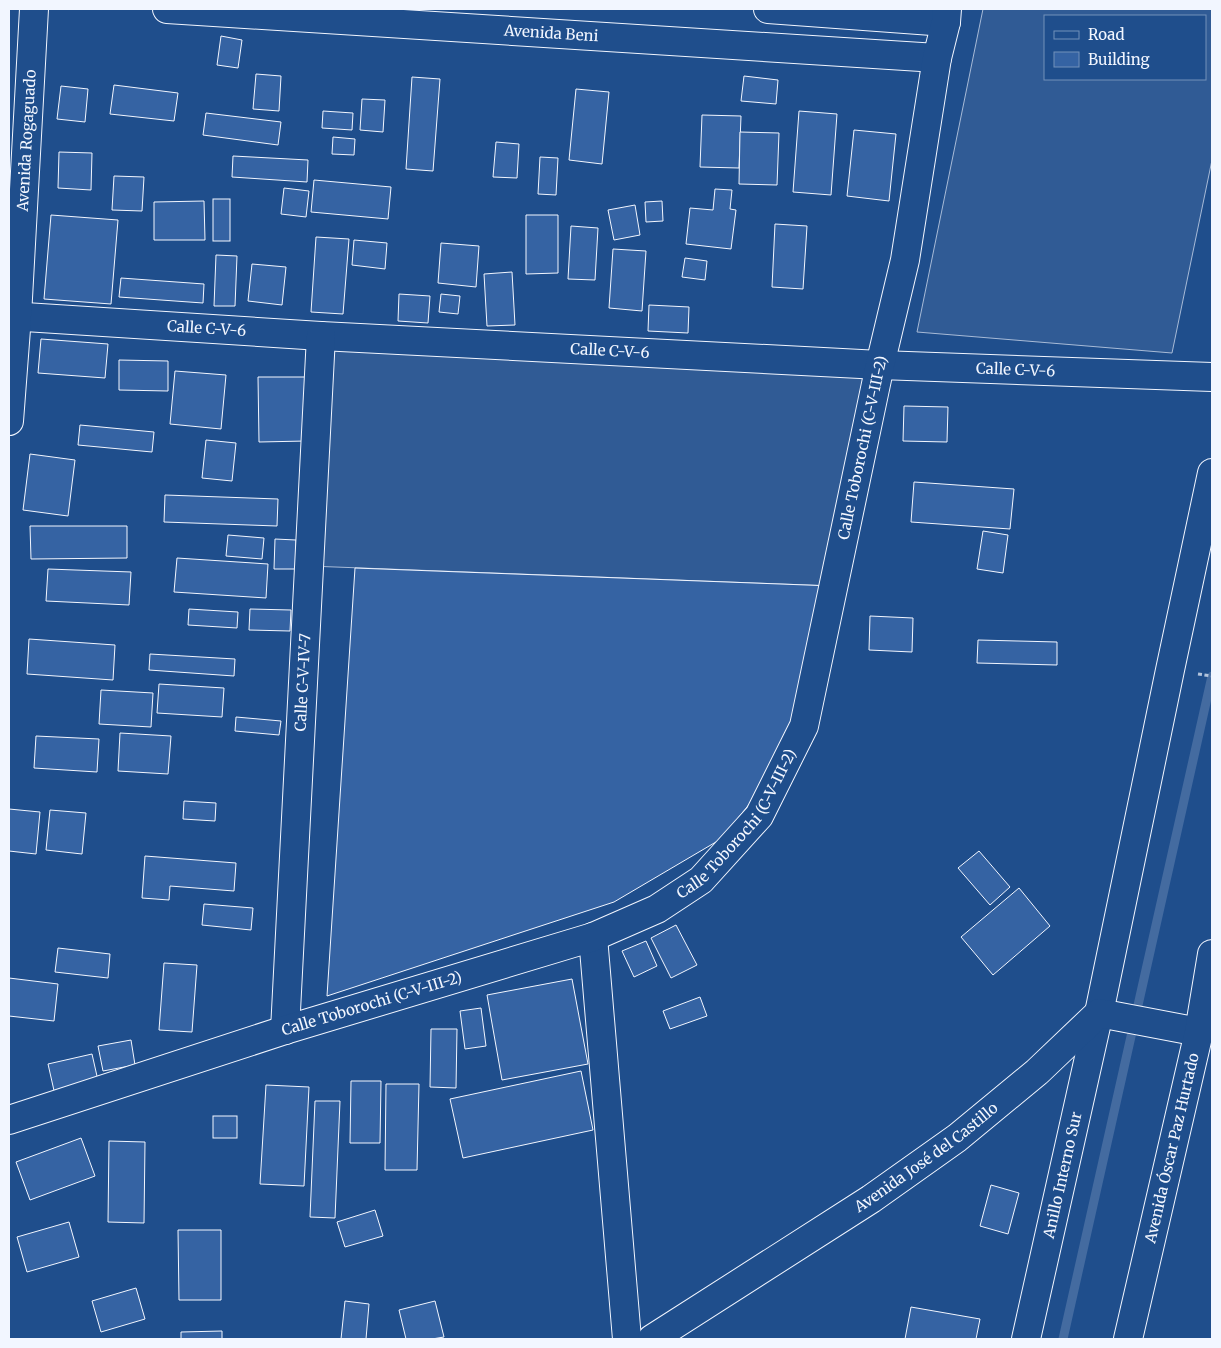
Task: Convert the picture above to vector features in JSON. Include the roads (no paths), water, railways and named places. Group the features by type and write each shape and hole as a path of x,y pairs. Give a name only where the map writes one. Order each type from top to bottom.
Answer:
{"main road":[{"name":"Avenida Rogaguado","path":"9,421 13,316 34,9"},
{"name":"Avenida Beni","path":"166,9 937,58"},
{"path":"768,9 946,15"},
{"name":"Calle Toborochi (C-V-III-2)","path":"9,1120 285,1030 593,937 657,909 701,880 759,816 804,726 880,365 905,260 937,58 946,15"},
{"name":"Calle C-V-6","path":"13,316 321,336 880,365 1212,378"},
{"name":"Calle C-V-IV-7","path":"285,1030 321,336"},
{"name":"Anillo Interno Sur","path":"1026,1339 1099,1013 1204,570 1212,473"},
{"path":"593,937 627,1339"},
{"name":"Avenida Óscar Paz Hurtado","path":"1128,1339 1199,1032 1212,954"},
{"path":"1099,1013 1199,1032"},
{"name":"Avenida José del Castillo","path":"652,1339 871,1199 957,1138 1037,1072 1099,1013"}],"waterway":[{"path":"1063,1339 1212,676"}]}
